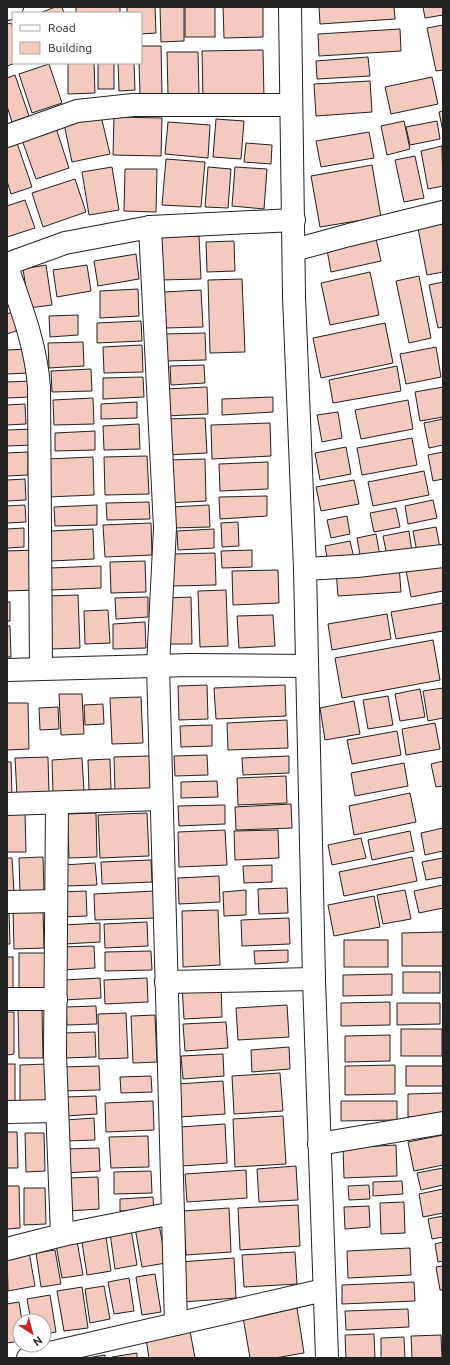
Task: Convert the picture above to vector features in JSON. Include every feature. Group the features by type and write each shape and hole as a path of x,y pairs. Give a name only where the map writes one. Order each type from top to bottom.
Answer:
{"street":[{"path":"7,9 12,7"},
{"path":"290,7 294,296 305,569 314,979 327,1358"},
{"path":"7,136 77,111 133,105 291,105"},
{"path":"294,250 443,212"},
{"path":"7,264 65,243 150,227 294,220"},
{"path":"150,227 165,528 158,666 176,1324"},
{"path":"7,267 32,339 38,372 41,669"},
{"path":"305,569 357,566 443,556"},
{"path":"7,670 158,666 307,666"},
{"path":"7,804 161,800"},
{"path":"57,803 57,1110 62,1235"},
{"path":"7,902 56,901"},
{"path":"166,982 314,979"},
{"path":"7,999 56,998"},
{"path":"7,1112 57,1110"},
{"path":"319,1144 443,1123"},
{"path":"7,1249 62,1235 173,1213"},
{"path":"28,1358 324,1290"}],"building":[{"path":"55,7 62,7 64,12 42,12"},
{"path":"76,7 120,7 120,12 76,12"},
{"path":"127,7 155,7 156,33 142,34 142,12 127,12"},
{"path":"160,7 184,7 184,41 161,42"},
{"path":"185,7 215,7 215,37 185,37"},
{"path":"223,7 263,7 263,37 224,38"},
{"path":"319,7 394,7 395,19 320,24"},
{"path":"423,7 443,7 443,15 425,18"},
{"path":"11,23 12,26 13,64 7,66 7,24"},
{"path":"443,25 443,70 436,71 427,28"},
{"path":"400,29 401,51 319,56 318,34"},
{"path":"142,46 161,46 162,94 140,94 139,64 142,64"},
{"path":"263,50 264,98 203,99 202,51"},
{"path":"167,52 198,52 199,94 168,95"},
{"path":"368,57 370,76 317,79 316,61"},
{"path":"49,64 62,103 32,113 19,74"},
{"path":"68,64 94,64 95,93 68,94"},
{"path":"98,64 114,64 114,89 98,89"},
{"path":"118,64 134,64 135,90 119,91"},
{"path":"15,75 29,116 12,122 7,106 7,78"},
{"path":"432,77 438,104 391,114 385,87"},
{"path":"370,81 372,112 316,116 314,84"},
{"path":"443,111 443,132 439,112"},
{"path":"101,116 110,154 72,162 64,124"},
{"path":"114,117 162,118 161,156 113,155"},
{"path":"216,119 244,121 241,159 213,157"},
{"path":"404,121 410,149 387,155 381,126"},
{"path":"437,121 440,139 410,145 406,127"},
{"path":"168,122 210,125 208,158 165,154"},
{"path":"56,128 69,168 36,179 22,140"},
{"path":"369,132 374,158 321,167 316,141"},
{"path":"17,143 32,187 11,194 7,181 7,146"},
{"path":"246,143 272,145 271,164 244,162"},
{"path":"442,146 443,186 428,189 421,151"},
{"path":"415,156 424,198 404,202 395,160"},
{"path":"166,159 205,162 201,207 162,205"},
{"path":"372,165 381,217 320,227 311,176"},
{"path":"112,167 119,210 89,215 82,172"},
{"path":"208,167 231,169 228,208 205,207"},
{"path":"235,167 267,169 264,209 232,206"},
{"path":"125,169 157,169 156,212 124,211"},
{"path":"75,179 86,212 43,227 32,193"},
{"path":"25,200 35,228 7,237 7,206"},
{"path":"443,223 443,272 427,275 418,228"},
{"path":"375,234 381,261 331,272 326,244"},
{"path":"199,236 201,279 160,280 159,237"},
{"path":"234,241 235,271 207,272 206,242"},
{"path":"136,254 139,279 98,286 94,261"},
{"path":"46,265 52,305 29,308 23,269"},
{"path":"87,265 91,291 57,297 53,270"},
{"path":"370,272 379,315 330,325 321,283"},
{"path":"419,276 431,338 409,343 396,281"},
{"path":"242,279 245,352 210,353 208,280"},
{"path":"443,282 443,327 438,328 429,285"},
{"path":"138,289 139,316 100,318 100,291"},
{"path":"201,290 203,327 165,328 164,292"},
{"path":"12,312 19,330 7,334 7,314"},
{"path":"78,315 78,335 50,337 49,316"},
{"path":"141,321 142,341 97,343 97,323"},
{"path":"385,323 393,363 321,378 313,338"},
{"path":"205,333 206,360 164,361 163,334"},
{"path":"83,342 84,366 49,368 48,343"},
{"path":"142,345 143,372 104,373 103,347"},
{"path":"436,347 441,377 406,384 400,354"},
{"path":"27,349 28,373 7,374 7,350"},
{"path":"204,365 205,383 171,385 170,366"},
{"path":"397,366 401,391 333,403 329,380"},
{"path":"91,369 92,391 52,392 51,371"},
{"path":"143,377 144,397 103,399 103,378"},
{"path":"31,381 31,397 7,398 7,382"},
{"path":"207,387 208,414 166,416 165,389"},
{"path":"443,387 443,417 420,421 415,392"},
{"path":"273,397 273,412 222,415 222,399"},
{"path":"93,398 94,424 54,425 53,400"},
{"path":"408,400 413,429 361,439 355,410"},
{"path":"137,402 137,418 101,419 101,404"},
{"path":"25,404 26,424 7,425 7,405"},
{"path":"338,412 342,438 322,442 317,415"},
{"path":"205,418 207,453 167,455 166,419"},
{"path":"443,419 443,445 429,448 424,423"},
{"path":"270,423 271,456 212,459 211,425"},
{"path":"139,424 140,449 104,450 103,426"},
{"path":"33,429 33,445 7,446 7,430"},
{"path":"95,431 95,450 55,451 55,433"},
{"path":"412,438 417,465 362,475 357,448"},
{"path":"346,447 351,474 320,480 315,453"},
{"path":"28,452 28,475 7,476 7,453"},
{"path":"443,452 443,479 433,481 428,455"},
{"path":"147,456 149,494 105,495 104,457"},
{"path":"93,457 94,495 48,497 47,459"},
{"path":"205,459 206,501 168,503 167,460"},
{"path":"268,462 268,489 220,491 219,464"},
{"path":"424,471 429,495 373,506 368,482"},
{"path":"25,479 26,500 7,501 7,480"},
{"path":"354,480 359,504 321,511 316,487"},
{"path":"267,496 267,516 220,519 219,497"},
{"path":"433,500 437,518 408,524 405,506"},
{"path":"149,502 150,519 107,520 106,503"},
{"path":"25,505 26,522 7,523 7,506"},
{"path":"97,505 97,525 55,526 54,507"},
{"path":"209,505 210,527 173,528 172,507"},
{"path":"396,508 400,527 374,532 370,513"},
{"path":"347,516 350,534 331,538 327,520"},
{"path":"238,522 239,546 222,547 221,523"},
{"path":"151,523 152,555 105,557 103,525"},
{"path":"436,527 440,548 417,552 413,531"},
{"path":"24,528 24,547 7,548 7,529"},
{"path":"93,529 94,559 51,561 51,531"},
{"path":"214,529 214,548 178,550 177,531"},
{"path":"409,531 412,552 387,556 383,536"},
{"path":"376,534 380,556 361,560 357,538"},
{"path":"350,541 354,558 328,563 325,546"},
{"path":"36,550 37,590 7,591 7,551"},
{"path":"252,550 252,567 222,568 221,551"},
{"path":"215,553 216,585 173,586 172,554"},
{"path":"145,561 146,592 111,593 110,562"},
{"path":"443,563 443,591 411,597 406,570"},
{"path":"399,565 401,592 338,596 336,570"},
{"path":"101,566 101,588 51,590 50,568"},
{"path":"278,570 279,603 233,605 232,571"},
{"path":"226,590 228,646 200,647 198,591"},
{"path":"78,595 80,648 50,649 48,596"},
{"path":"148,597 148,617 116,619 115,598"},
{"path":"191,597 192,644 167,644 166,598"},
{"path":"7,602 10,602 10,621 7,621"},
{"path":"443,603 443,631 396,639 391,612"},
{"path":"108,610 110,643 85,644 84,611"},
{"path":"387,614 391,639 332,650 328,624"},
{"path":"273,615 275,646 239,648 237,616"},
{"path":"145,622 146,648 113,649 113,624"},
{"path":"7,626 10,626 11,657 7,657"},
{"path":"433,640 440,680 342,698 335,658"},
{"path":"207,685 208,719 179,720 178,686"},
{"path":"285,685 286,716 216,719 214,688"},
{"path":"443,688 443,718 428,721 423,691"},
{"path":"420,689 425,717 400,721 395,694"},
{"path":"59,694 82,694 84,734 61,735"},
{"path":"388,696 393,725 368,729 363,700"},
{"path":"141,697 143,743 112,744 110,698"},
{"path":"354,701 360,734 325,740 320,708"},
{"path":"7,703 28,703 29,749 7,750"},
{"path":"103,704 104,724 85,725 84,705"},
{"path":"58,707 59,729 40,730 39,708"},
{"path":"287,720 288,748 228,750 227,723"},
{"path":"435,723 440,749 406,755 402,729"},
{"path":"212,725 212,746 181,747 180,726"},
{"path":"397,731 401,755 352,764 347,740"},
{"path":"207,755 208,775 175,776 174,756"},
{"path":"150,756 151,791 115,792 114,757"},
{"path":"289,756 289,773 243,775 242,758"},
{"path":"48,757 49,795 17,796 15,758"},
{"path":"82,758 84,792 53,793 52,760"},
{"path":"110,759 111,789 89,790 88,760"},
{"path":"443,761 443,786 436,787 431,764"},
{"path":"7,762 11,762 12,796 7,796"},
{"path":"404,763 408,786 355,796 351,773"},
{"path":"286,776 287,803 238,805 237,778"},
{"path":"217,781 218,797 181,798 181,782"},
{"path":"410,793 416,822 354,835 349,806"},
{"path":"291,804 292,828 236,830 235,807"},
{"path":"225,805 225,824 179,826 178,806"},
{"path":"96,813 97,857 69,858 67,814"},
{"path":"147,813 149,856 100,858 98,815"},
{"path":"7,814 25,814 26,852 7,852"},
{"path":"443,828 443,851 425,855 421,833"},
{"path":"225,830 227,865 179,867 178,832"},
{"path":"278,830 279,858 235,860 234,831"},
{"path":"410,831 414,851 372,860 368,840"},
{"path":"361,838 366,858 332,865 328,845"},
{"path":"43,857 44,892 20,893 19,858"},
{"path":"412,857 417,881 344,896 339,872"},
{"path":"7,858 12,858 14,893 7,893"},
{"path":"443,858 443,877 426,880 422,862"},
{"path":"151,860 152,882 102,884 101,862"},
{"path":"95,863 97,885 65,886 64,865"},
{"path":"272,865 272,882 244,883 243,866"},
{"path":"219,876 220,902 179,904 178,878"},
{"path":"443,885 443,908 419,913 414,891"},
{"path":"287,888 288,913 259,914 258,889"},
{"path":"246,890 246,915 224,916 223,892"},
{"path":"405,890 411,919 383,924 377,895"},
{"path":"86,891 87,916 61,917 60,892"},
{"path":"155,891 156,918 95,920 94,894"},
{"path":"374,896 380,927 334,936 328,905"},
{"path":"43,909 44,948 14,949 13,910"},
{"path":"7,910 9,910 10,944 7,944"},
{"path":"218,910 220,965 183,967 182,911"},
{"path":"289,918 290,944 242,946 241,920"},
{"path":"147,922 148,946 105,948 104,924"},
{"path":"100,923 100,942 65,944 65,925"},
{"path":"443,932 443,966 402,966 402,933"},
{"path":"344,940 388,940 388,967 344,967"},
{"path":"94,946 95,968 62,970 62,947"},
{"path":"288,950 288,962 255,964 254,951"},
{"path":"151,951 152,970 105,971 105,952"},
{"path":"19,953 46,953 46,989 19,989"},
{"path":"7,957 13,957 13,991 7,991"},
{"path":"403,972 440,972 440,993 403,993"},
{"path":"392,974 392,995 343,996 343,975"},
{"path":"100,978 101,998 65,1000 65,980"},
{"path":"147,978 148,1002 105,1004 104,980"},
{"path":"221,983 222,1017 184,1019 182,985"},
{"path":"390,1002 390,1025 341,1026 341,1003"},
{"path":"397,1003 440,1003 440,1024 397,1025"},
{"path":"287,1005 289,1037 238,1040 236,1008"},
{"path":"96,1006 97,1024 67,1025 66,1007"},
{"path":"42,1009 43,1058 19,1058 18,1010"},
{"path":"7,1012 14,1012 14,1054 7,1055"},
{"path":"126,1013 128,1058 99,1059 98,1014"},
{"path":"155,1015 157,1062 133,1063 131,1016"},
{"path":"226,1022 228,1048 185,1051 183,1024"},
{"path":"401,1029 442,1029 442,1056 401,1056"},
{"path":"95,1032 96,1057 63,1058 63,1033"},
{"path":"390,1035 390,1061 345,1062 345,1036"},
{"path":"289,1047 290,1069 252,1072 251,1050"},
{"path":"223,1054 224,1076 183,1079 181,1056"},
{"path":"7,1064 15,1064 15,1106 7,1106"},
{"path":"47,1064 48,1107 20,1108 20,1065"},
{"path":"395,1065 395,1094 345,1095 345,1066"},
{"path":"99,1066 100,1090 61,1091 61,1067"},
{"path":"406,1066 443,1066 443,1086 406,1086"},
{"path":"280,1073 283,1111 234,1114 232,1076"},
{"path":"151,1076 152,1092 121,1093 120,1077"},
{"path":"223,1081 225,1114 179,1117 177,1084"},
{"path":"443,1093 443,1117 408,1117 408,1094"},
{"path":"96,1096 97,1114 66,1116 65,1097"},
{"path":"153,1101 154,1130 106,1132 105,1103"},
{"path":"341,1101 397,1101 397,1120 341,1121"},
{"path":"283,1116 286,1164 235,1167 233,1119"},
{"path":"94,1118 95,1140 66,1141 65,1120"},
{"path":"225,1124 227,1163 182,1166 180,1127"},
{"path":"7,1132 17,1132 18,1168 7,1168"},
{"path":"25,1133 44,1133 45,1171 26,1172"},
{"path":"443,1135 443,1165 414,1171 408,1142"},
{"path":"148,1136 149,1167 111,1168 109,1137"},
{"path":"396,1145 397,1176 344,1178 343,1148"},
{"path":"99,1148 100,1171 65,1173 65,1149"},
{"path":"296,1166 298,1200 259,1202 257,1169"},
{"path":"443,1168 443,1185 421,1190 417,1173"},
{"path":"246,1170 247,1198 187,1202 185,1174"},
{"path":"151,1171 152,1193 114,1194 114,1172"},
{"path":"98,1177 99,1209 69,1211 68,1178"},
{"path":"402,1181 403,1194 373,1196 373,1182"},
{"path":"369,1185 370,1199 349,1200 348,1186"},
{"path":"7,1186 19,1186 20,1228 7,1229"},
{"path":"24,1188 45,1188 46,1224 24,1225"},
{"path":"443,1189 443,1213 423,1217 419,1194"},
{"path":"153,1197 154,1210 120,1211 120,1199"},
{"path":"404,1202 405,1233 381,1234 380,1203"},
{"path":"298,1205 300,1246 240,1250 238,1208"},
{"path":"369,1206 370,1227 345,1229 344,1207"},
{"path":"229,1208 231,1252 186,1255 183,1211"},
{"path":"443,1216 443,1237 432,1239 428,1219"},
{"path":"159,1224 166,1263 142,1267 135,1228"},
{"path":"131,1229 137,1265 115,1269 110,1233"},
{"path":"106,1237 111,1271 87,1275 82,1242"},
{"path":"77,1241 83,1275 62,1278 56,1245"},
{"path":"443,1242 443,1261 438,1262 435,1244"},
{"path":"410,1248 411,1275 348,1278 347,1251"},
{"path":"55,1250 61,1284 41,1287 36,1253"},
{"path":"29,1252 35,1286 8,1291 7,1256"},
{"path":"295,1252 297,1284 244,1287 242,1255"},
{"path":"234,1258 236,1298 183,1302 180,1262"},
{"path":"443,1266 443,1290 440,1290 436,1267"},
{"path":"155,1274 161,1312 142,1315 136,1277"},
{"path":"129,1278 134,1311 114,1314 108,1282"},
{"path":"414,1282 415,1301 342,1304 342,1285"},
{"path":"104,1286 110,1319 90,1323 85,1289"},
{"path":"82,1287 88,1328 64,1331 57,1291"},
{"path":"50,1295 56,1332 52,1333 52,1313 30,1313 27,1299"},
{"path":"19,1302 21,1313 12,1313 12,1342 7,1343 7,1304"},
{"path":"297,1308 304,1353 275,1358 250,1358 243,1317"},
{"path":"408,1309 409,1327 346,1330 345,1311"},
{"path":"190,1331 195,1358 149,1358 146,1339"},
{"path":"374,1334 375,1358 346,1358 345,1335"},
{"path":"441,1335 442,1358 412,1358 411,1336"},
{"path":"404,1337 405,1358 381,1358 381,1338"},
{"path":"137,1353 137,1358 112,1358 112,1357"},
{"path":"105,1355 105,1358 87,1358"}]}
